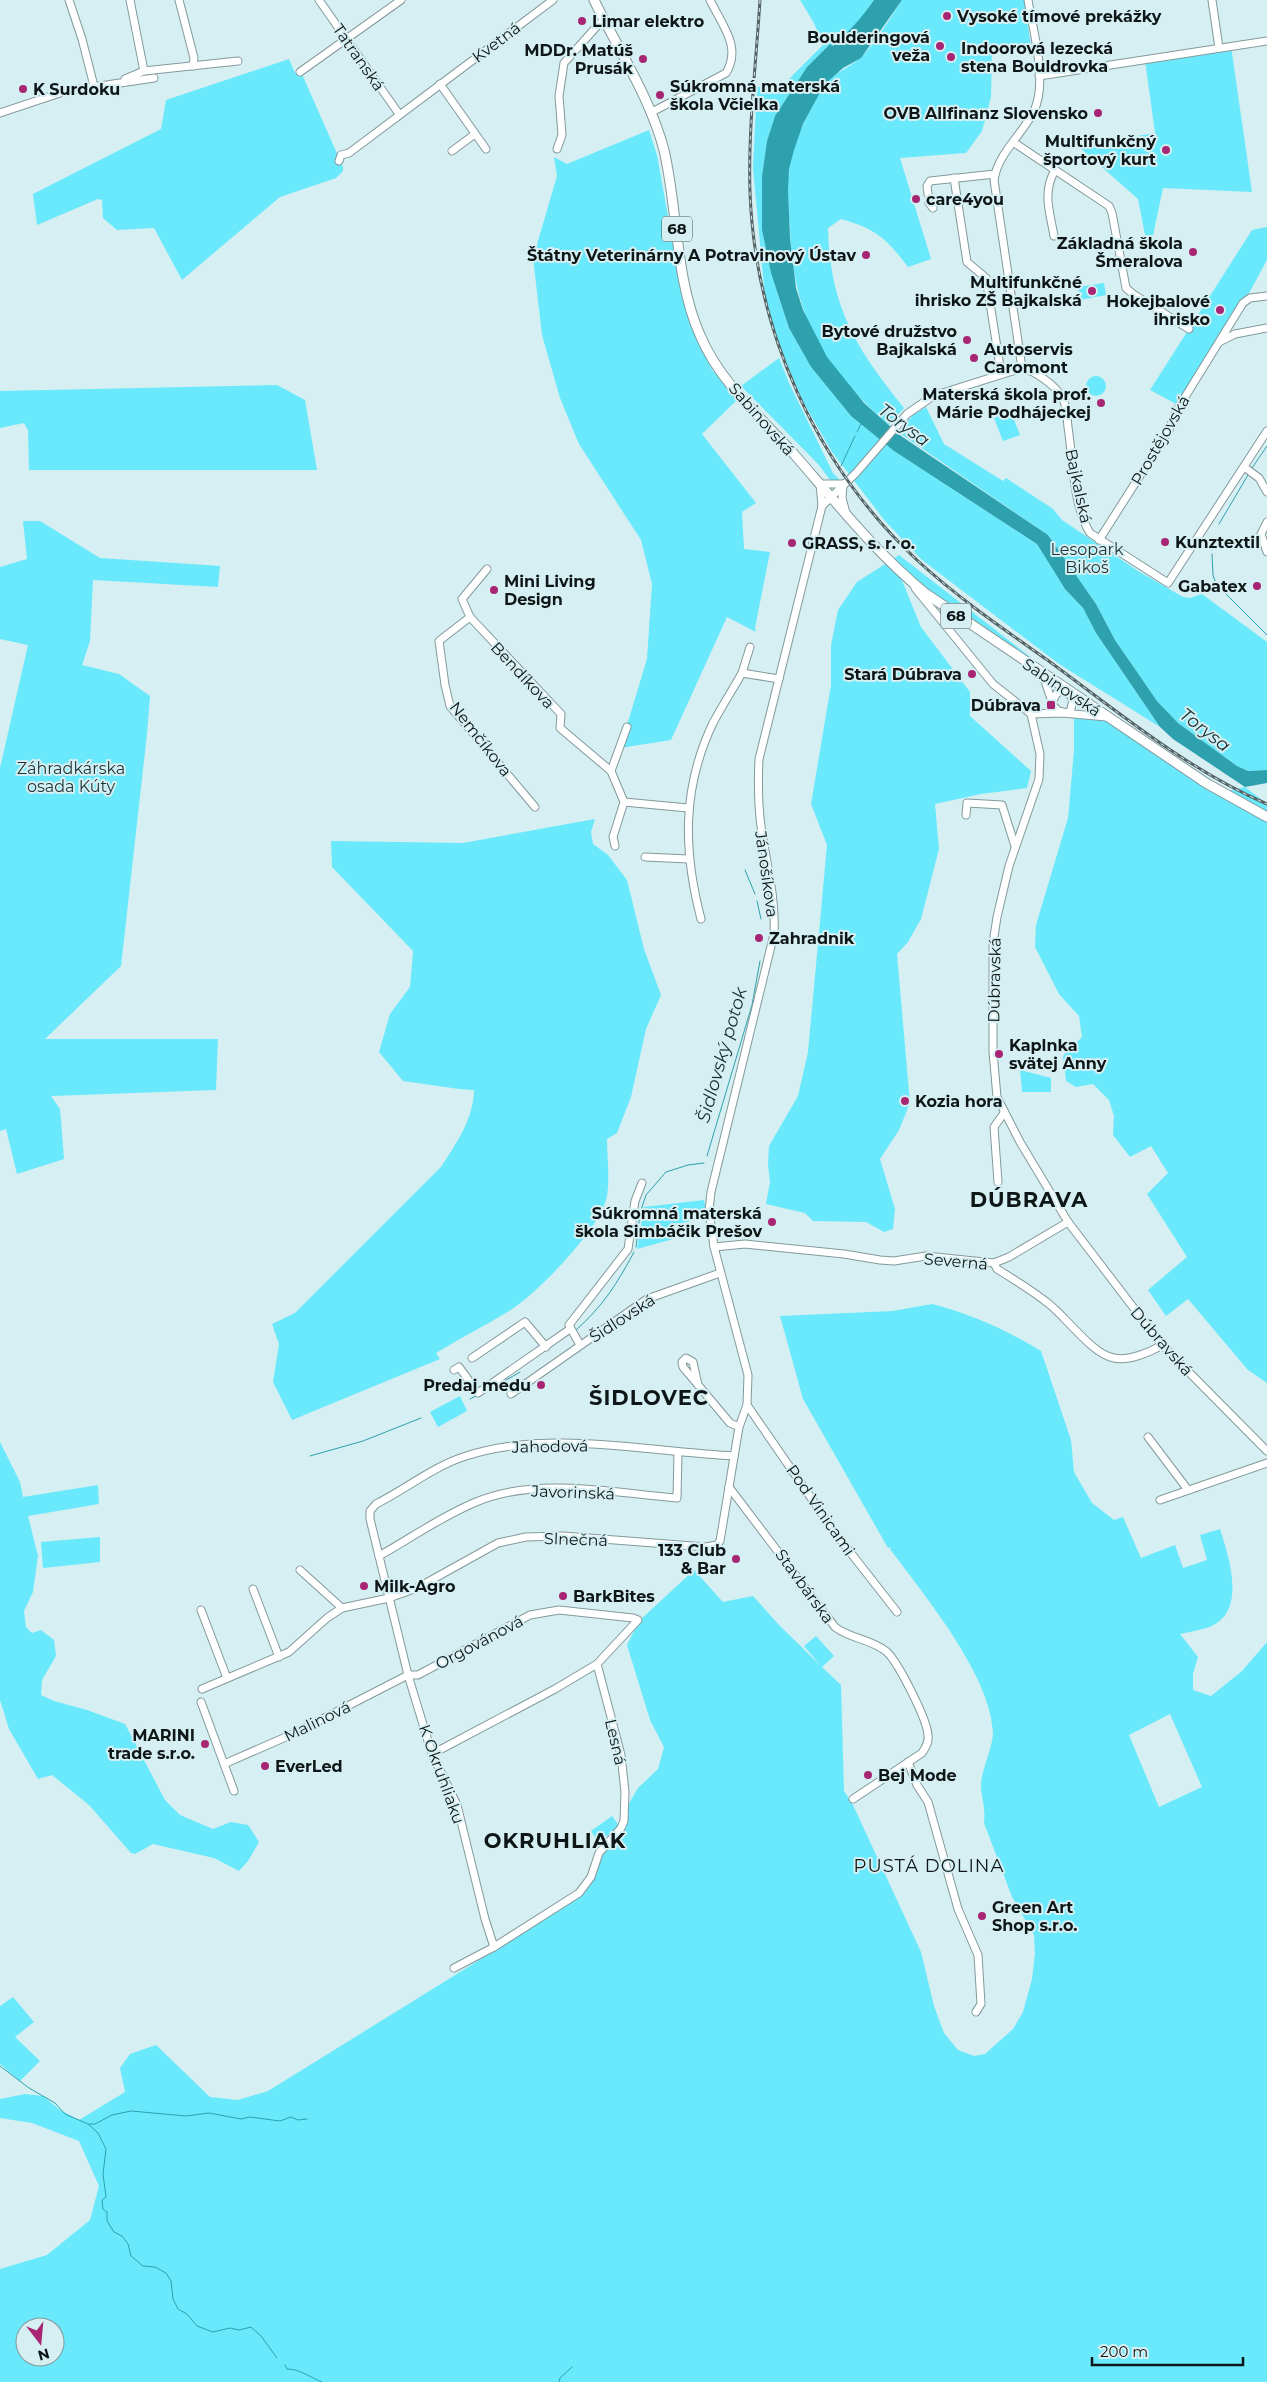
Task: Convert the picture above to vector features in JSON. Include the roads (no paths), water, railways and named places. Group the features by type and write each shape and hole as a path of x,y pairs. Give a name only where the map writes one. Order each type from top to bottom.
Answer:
{"main road":[{"name":"Sabinovská","path":"594,0 652,112 666,161 687,292 699,334 712,360 847,515 907,578 942,606 1107,717"},
{"name":"68","path":"1107,717 1206,784 1267,817"}],"street":[{"path":"69,0 82,39 94,86"},
{"path":"130,0 144,69"},
{"path":"179,0 194,58 193,66"},
{"name":"Tatranská","path":"319,0 399,114"},
{"path":"300,72 401,0"},
{"name":"Kvetná","path":"339,161 341,154 349,153 553,0"},
{"path":"652,112 726,73 732,63 734,54 731,43 710,0"},
{"path":"822,506 911,411 933,396 1001,373 1022,368 995,193 995,174 996,168 1034,111 1040,94 1028,0"},
{"path":"1212,0 1220,48"},
{"path":"557,149 562,135 559,96 564,63 604,20"},
{"path":"1039,76 1267,41"},
{"path":"118,82 144,69 238,61"},
{"path":"0,113 66,91 154,78"},
{"path":"440,84 486,149"},
{"path":"452,151 475,134"},
{"path":"1013,142 1108,206 1112,213 1126,288 1189,329"},
{"path":"1054,236 1047,191 1049,180 1055,170"},
{"path":"928,194 927,186 930,181 995,174"},
{"path":"954,178 967,262 986,281 1001,373"},
{"name":"Prostějovská","path":"1099,540 1169,430 1180,404 1243,303 1250,298 1267,296"},
{"path":"1230,325 1235,334"},
{"path":"1220,341 1235,334 1267,328"},
{"name":"Bajkalská","path":"1022,368 1040,375 1062,396 1084,523 1090,534 1168,583 1244,467"},
{"path":"1267,431 1244,467 1259,478 1267,492"},
{"path":"822,506 820,484 844,484"},
{"path":"844,484 842,498 847,515"},
{"name":"Jánošíkova","path":"720,1273 709,1211 711,1192 774,934 775,913 761,824 758,783 759,759 822,506"},
{"path":"1267,522 1261,534 1267,552"},
{"path":"470,616 462,599 486,569"},
{"path":"907,578 993,684 1031,714 1068,713 1073,705 1073,700 1068,692 1060,691 1053,697 1053,709 1048,713"},
{"name":"Bendíkova","path":"470,616 561,714 560,728 611,771 624,802"},
{"name":"Nemčíkova","path":"470,616 439,641 450,706 535,807"},
{"path":"701,919 694,892 689,859 688,808 698,765 713,723 742,673 750,647"},
{"path":"1037,670 1047,686 1053,703 1062,713 1107,717"},
{"path":"742,673 779,679"},
{"name":"Dúbravská","path":"1031,714 1040,754 1039,779 1015,847 997,917 993,943 994,1087 1004,1113 1068,1222 1162,1345 1267,1451"},
{"path":"611,771 626,727"},
{"path":"615,846 613,837 624,802 688,808"},
{"path":"966,815 967,803 1002,805 1015,847"},
{"path":"645,857 689,859"},
{"path":"998,1182 994,1127 1004,1113"},
{"name":"Šidlovská","path":"580,1345 569,1324 628,1249 635,1201 642,1183"},
{"path":"994,1263 1009,1258 1068,1222"},
{"name":"Severná","path":"714,1247 745,1244 844,1254 880,1260 894,1261 926,1256 994,1263 997,1269 1049,1304 1100,1353 1112,1358 1124,1358 1153,1351 1162,1345"},
{"path":"720,1273 748,1375 747,1405 739,1427 729,1487"},
{"name":"Šidlovská","path":"511,1394 647,1299 720,1273"},
{"path":"472,1358 525,1322 546,1347"},
{"path":"454,1370 459,1367 478,1393 570,1329"},
{"path":"698,1385 730,1423 739,1427"},
{"name":"Pod Vinicami","path":"747,1405 836,1534 897,1612"},
{"path":"1148,1437 1188,1490"},
{"name":"Jahodová","path":"380,1556 370,1519 370,1510 376,1504 463,1457 485,1450 542,1443 734,1456"},
{"name":"Javorinská","path":"380,1556 477,1501 505,1493 534,1489 560,1489 677,1498 678,1452"},
{"path":"1160,1500 1267,1463"},
{"name":"Slnečná","path":"342,1608 389,1598 417,1588 498,1543 526,1537 564,1536 712,1547 720,1540 729,1487"},
{"name":"Stavbárska","path":"729,1487 748,1509 835,1627 841,1632 875,1644 896,1663 924,1721 928,1737 927,1745 922,1753 853,1799"},
{"name":"Stavbárska","path":"727,1498 748,1509"},
{"name":"K Okruhliaku","path":"380,1556 408,1675 432,1754 457,1805 485,1919 494,1947"},
{"path":"202,1689 279,1657 342,1608 300,1570"},
{"path":"253,1589 279,1657"},
{"path":"201,1610 227,1678"},
{"name":"Orgovánová","path":"408,1675 418,1675 530,1615 559,1610 638,1620 597,1664"},
{"path":"432,1754 555,1689 597,1664"},
{"name":"Lesná","path":"494,1947 579,1893 591,1878 599,1853 624,1822 625,1792 621,1755 597,1664"},
{"name":"Malinová","path":"224,1764 295,1733 408,1675"},
{"path":"201,1702 234,1791"},
{"path":"908,1762 917,1785 928,1802 958,1909 978,1955 981,2004 976,2012"},
{"path":"454,1968 494,1947"}],"waterway":[{"name":"Šidlovský potok","path":"857,432 861,424"},
{"name":"Šidlovský potok","path":"841,466 855,436"},
{"path":"1252,468 1267,446"},
{"path":"1219,524 1248,475"},
{"path":"1212,550 1213,539"},
{"path":"1212,554 1213,575 1216,584 1267,635"},
{"name":"Šidlovský potok","path":"745,870 755,894"},
{"name":"Šidlovský potok","path":"757,901 761,919"},
{"name":"Šidlovský potok","path":"707,1156 752,1005 760,961"},
{"name":"Šidlovský potok","path":"636,1247 640,1213 646,1195 666,1172 688,1165 704,1163"},
{"name":"Šidlovský potok","path":"576,1330 609,1294 634,1252"},
{"name":"Šidlovský potok","path":"489,1390 520,1372"},
{"name":"Šidlovský potok","path":"470,1399 476,1396"},
{"name":"Šidlovský potok","path":"310,1456 363,1441 421,1418"},
{"path":"0,2066 29,2088 55,2103 65,2114 88,2124 98,2133 106,2149 103,2174 106,2197 102,2200 103,2209 107,2212 107,2221 114,2232 122,2236 128,2244 131,2256 143,2266 155,2267 166,2273 171,2281 173,2299 178,2309 187,2314 197,2326 213,2332 230,2328 239,2330 251,2327 261,2336 277,2358"},
{"path":"89,2124 95,2124 112,2115 131,2111 186,2116 209,2113 241,2119 250,2117 280,2121 291,2117 298,2120 307,2119"},
{"path":"285,2365 287,2369 292,2369 322,2382"},
{"path":"559,2382 560,2378 572,2367"}],"railway":[{"path":"760,0 750,144 750,192 754,244 764,295 778,345 798,393 821,439 849,483 882,524 918,561 948,587 1153,738 1208,774 1267,804"}],"place":[{"name":"Vysoké tímové prekážky","path":"947,16"},
{"name":"Limar elektro","path":"582,21"},
{"name":"Boulderingová veža","path":"940,46"},
{"name":"Indoorová lezecká stena Bouldrovka","path":"951,57"},
{"name":"MDDr. Matúš Prusák","path":"643,59"},
{"name":"K Surdoku","path":"23,89"},
{"name":"Súkromná materská škola Včielka","path":"660,95"},
{"name":"OVB Allfinanz Slovensko","path":"1098,113"},
{"name":"Multifunkčný športový kurt","path":"1166,150"},
{"name":"care4you","path":"916,199"},
{"name":"Základná škola Šmeralova","path":"1193,252"},
{"name":"Štátny Veterinárny A Potravinový Ústav","path":"866,255"},
{"name":"Multifunkčné ihrisko ZŠ Bajkalská","path":"1092,291"},
{"name":"Hokejbalové ihrisko","path":"1220,310"},
{"name":"Bytové družstvo Bajkalská","path":"967,340"},
{"name":"Autoservis Caromont","path":"974,358"},
{"name":"Materská škola prof. Márie Podhájeckej","path":"1101,403"},
{"name":"Kunztextil","path":"1165,542"},
{"name":"GRASS, s. r. o.","path":"792,543"},
{"name":"Gabatex","path":"1257,586"},
{"name":"Mini Living Design","path":"494,590"},
{"name":"Stará Dúbrava","path":"972,674"},
{"name":"Dúbrava","path":"1051,705"},
{"name":"Zahradnik","path":"759,938"},
{"name":"Kaplnka svätej Anny","path":"999,1054"},
{"name":"Kozia hora","path":"905,1101"},
{"name":"Súkromná materská škola Simbáčik Prešov","path":"772,1222"},
{"name":"Predaj medu","path":"541,1385"},
{"name":"133 Club & Bar","path":"736,1559"},
{"name":"Milk-Agro","path":"364,1586"},
{"name":"BarkBites","path":"563,1596"},
{"name":"MARINI trade s.r.o.","path":"205,1744"},
{"name":"EverLed","path":"265,1766"},
{"name":"Bej Mode","path":"868,1775"},
{"name":"Green Art Shop s.r.o.","path":"982,1916"}],"district":[{"name":"DÚBRAVA","path":"1029,1200"},
{"name":"ŠIDLOVEC","path":"649,1398"},
{"name":"OKRUHLIAK","path":"555,1841"},
{"name":"PUSTÁ DOLINA","path":"929,1866"}],"water label":[{"name":"Torysa","path":"904,425"},
{"name":"Torysa","path":"1205,730"}],"park label":[{"name":"Lesopark Bikoš","path":"1087,558"},
{"name":"Záhradkárska osada Kúty","path":"71,777"}]}
